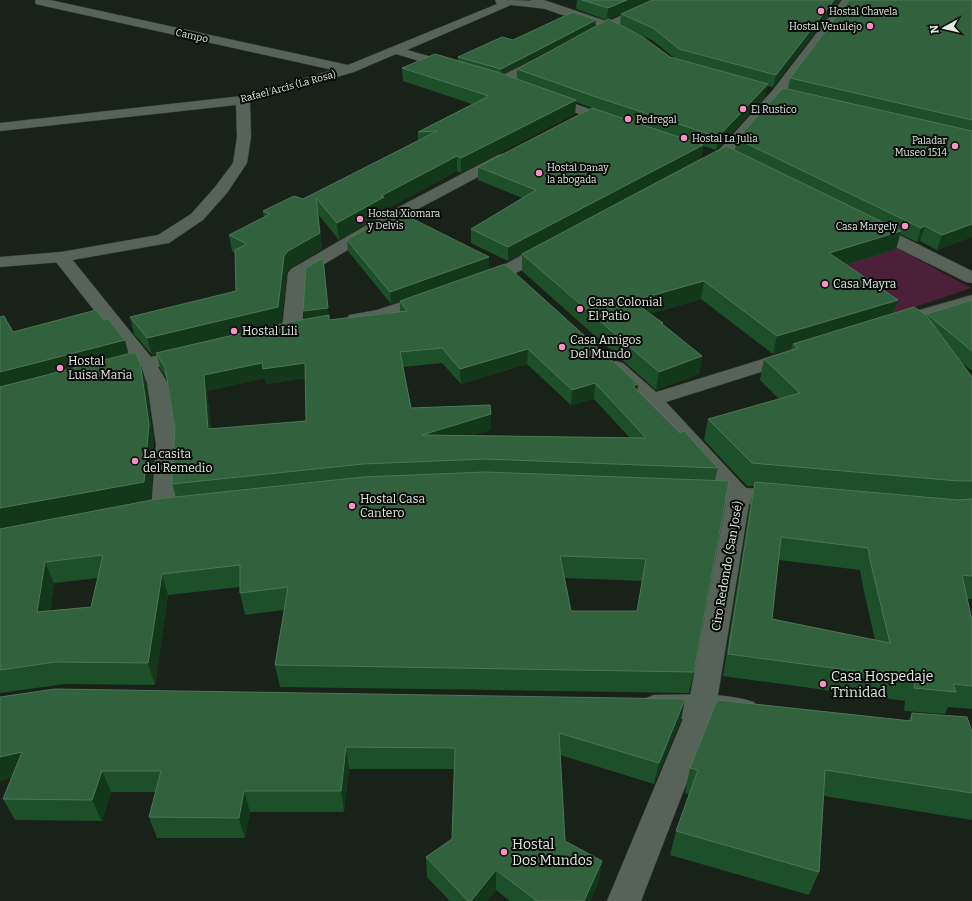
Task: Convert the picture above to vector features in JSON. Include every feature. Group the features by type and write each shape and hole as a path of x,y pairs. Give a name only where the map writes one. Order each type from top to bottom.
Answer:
{"street":[{"name":"Campo","path":"45,0 40,2 350,69"},
{"path":"493,0 548,6"},
{"path":"535,0 548,6 608,25 641,41"},
{"path":"580,40 608,25 663,0"},
{"path":"690,171 720,156 778,94 848,0"},
{"name":"Rafael Arcis (La Rosa)","path":"0,127 243,100 350,69 513,1"},
{"path":"395,50 464,70"},
{"path":"502,81 552,55"},
{"path":"487,76 517,86"},
{"path":"539,94 597,116 569,124"},
{"path":"0,262 61,257 163,240 197,217 221,190 240,162 244,137 243,100"},
{"path":"292,329 297,273 397,214 514,153"},
{"path":"397,214 418,224"},
{"path":"858,221 972,278"},
{"path":"471,283 508,270 563,240"},
{"path":"480,256 508,270 525,285"},
{"path":"61,257 146,364 157,382 166,445 163,511"},
{"path":"337,322 381,315 441,294"},
{"path":"880,328 972,300"},
{"path":"652,400 812,350"},
{"path":"100,376 200,351"},
{"name":"Ciro Redondo (San José)","path":"600,353 652,400 739,494 702,707 624,901"},
{"path":"676,491 801,499"},
{"path":"140,516 163,511 186,509"},
{"path":"632,706 702,707 766,713"}],"shaded area":[{"path":"897,248 971,288 889,316 825,271"}],"building":[{"path":"582,0 627,0 608,8"},
{"path":"652,0 834,0 776,75 679,49 653,28 621,14"},
{"path":"849,0 972,0 972,120 790,78"},
{"path":"573,12 596,20 501,69 458,57 502,37 513,40"},
{"path":"609,19 643,37 670,57 768,84 718,137 596,97 517,69"},
{"path":"435,54 497,72 576,100 461,158 457,156 381,196 384,197 337,223 316,198 320,233 288,251 284,256 278,307 147,338 130,317 236,291 235,250 247,244 229,235 270,214 263,211 294,196 303,199 437,131 418,132 489,96 402,68"},
{"path":"783,88 972,131 972,224 942,235 925,226 921,228 737,139"},
{"path":"592,108 703,145 508,247 471,229 536,190 478,167"},
{"path":"726,146 901,231 829,253 898,300 777,336 704,281 632,301 663,323 661,323 702,356 659,372 522,254"},
{"path":"397,211 489,257 390,292 347,240"},
{"path":"323,258 328,308 303,311 306,268"},
{"path":"505,264 638,384 633,386 680,433 684,431 718,468 485,459 363,464 172,484 175,429 165,367 156,353 290,322 329,315 329,320 407,311 400,301","holes":["442,348 460,369 528,349 572,390 595,383 646,438 422,435 491,414 490,405 411,408 400,352","262,363 263,369 305,363 306,421 208,429 204,375"]},
{"path":"972,300 972,351 927,314"},
{"path":"914,307 926,315 972,377 972,481 752,463 708,419 800,393 764,359 798,348 793,344"},
{"path":"96,310 104,320 108,319 125,340 0,372 0,317 4,316 13,332"},
{"path":"135,352 140,362 149,424 144,482 0,508 0,387"},
{"path":"485,472 729,481 694,672 275,665 288,587 240,593 240,565 162,574 148,663 55,662 0,670 0,529 157,499 363,477","holes":["103,555 91,607 37,612 45,562","560,556 646,559 637,611 571,611"]},
{"path":"755,482 958,500 972,499 972,576 962,575 972,620 972,686 953,684 956,692 914,688 915,679 728,654","holes":["781,537 868,548 890,643 772,619"]},
{"path":"55,689 685,699 659,763 559,733 565,841 602,861 584,901 537,901 496,870 471,901 468,901 426,857 452,839 455,748 346,747 341,791 244,791 239,818 149,817 161,771 102,771 92,800 3,799 22,752 0,757 0,697"},
{"path":"717,700 911,721 912,713 967,717 972,732 972,793 825,770 819,872 676,831 698,770 690,768"}],"place":[{"name":"Hostal Chavela","path":"821,11"},
{"name":"Hostal Venulejo","path":"870,26"},
{"name":"El Rustico","path":"743,109"},
{"name":"Pedregal","path":"628,119"},
{"name":"Hostal La Julia","path":"684,138"},
{"name":"Paladar Museo 1514","path":"955,146"},
{"name":"Hostal Danay la abogada","path":"539,173"},
{"name":"Hostal Xiomara y Delvis","path":"360,219"},
{"name":"Casa Margely","path":"905,226"},
{"name":"Casa Mayra","path":"825,284"},
{"name":"Casa Colonial El Patio","path":"580,309"},
{"name":"Hostal Lili","path":"234,331"},
{"name":"Casa Amigos Del Mundo","path":"562,347"},
{"name":"Hostal Luisa Maria","path":"60,368"},
{"name":"La casita del Remedio","path":"135,461"},
{"name":"Hostal Casa Cantero","path":"352,506"},
{"name":"Casa Hospedaje Trinidad","path":"823,684"},
{"name":"Hostal Dos Mundos","path":"504,852"}]}
